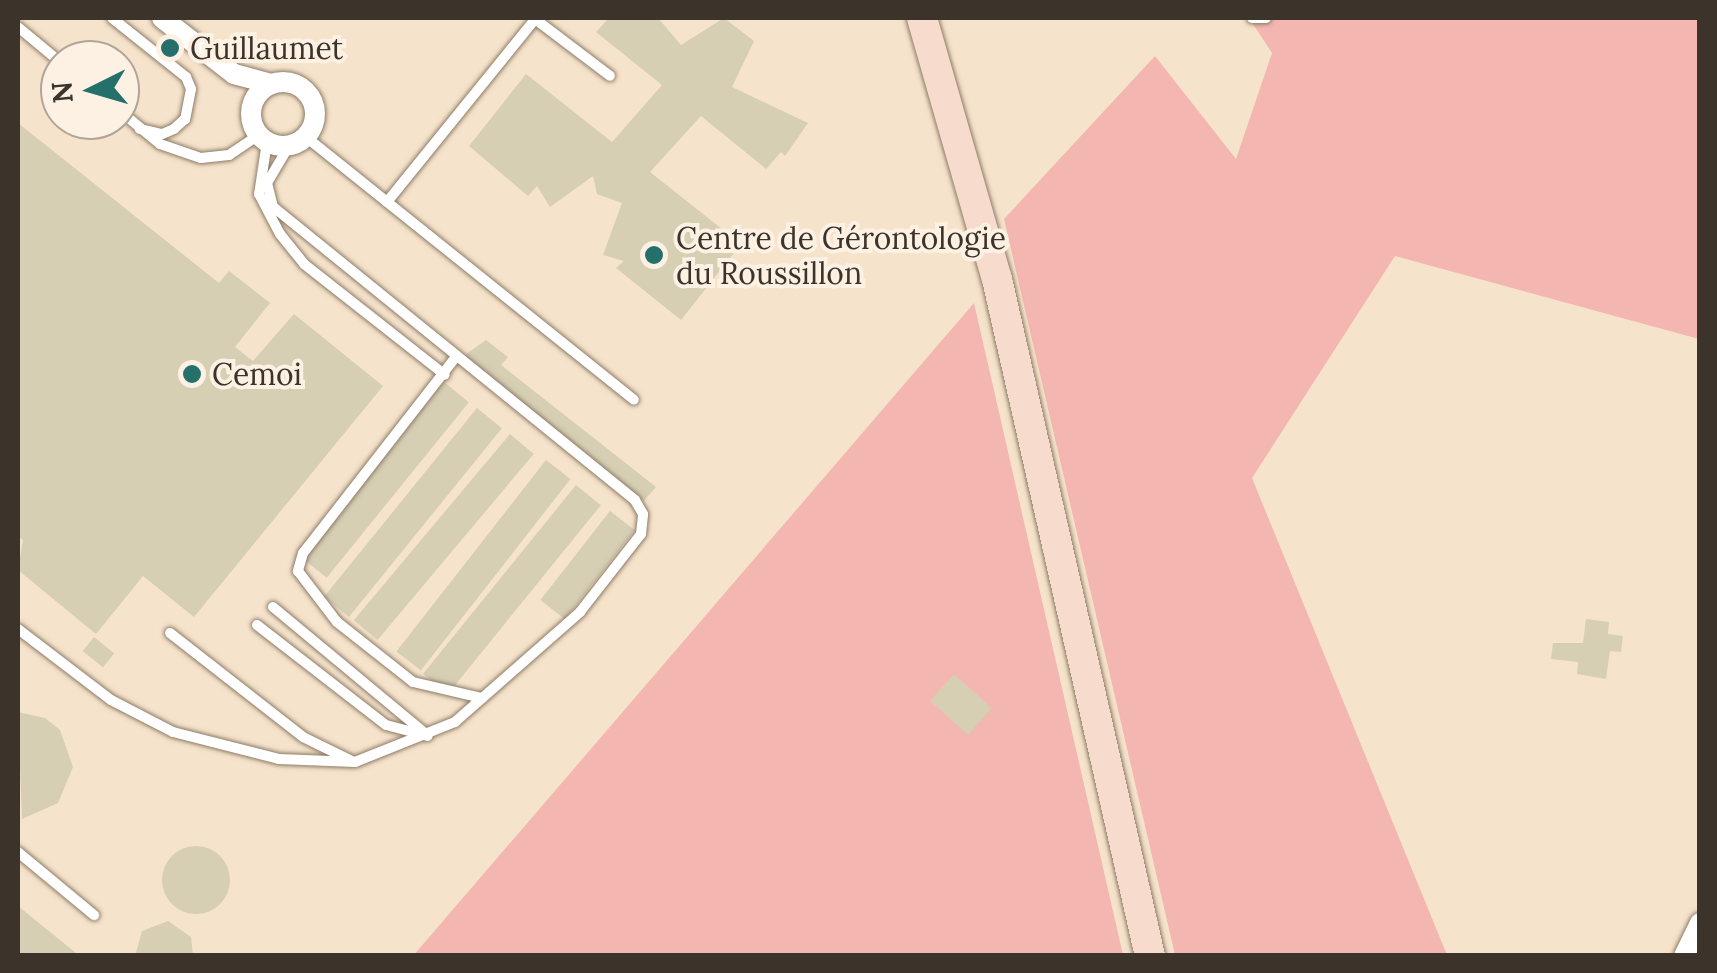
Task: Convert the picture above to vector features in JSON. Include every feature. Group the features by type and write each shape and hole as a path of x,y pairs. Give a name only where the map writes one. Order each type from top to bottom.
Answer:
{"main road":[{"path":"922,18 997,278 1150,956"}],"street":[{"path":"166,19 234,74 263,139 297,141 314,120 312,101 300,87 234,74"},
{"path":"252,108 272,84"},
{"path":"1684,956 1700,923"}],"lane":[{"path":"112,18 140,40"},
{"path":"387,202 535,18 610,76"},
{"path":"1252,18 1266,18"},
{"path":"18,27 40,45"},
{"path":"140,40 186,77 190,89 185,119 174,129 162,134 140,129"},
{"path":"140,129 183,154 214,159 263,139 259,194 280,234 304,264 445,375"},
{"path":"18,629 111,700 173,732 279,759 354,762 429,736 482,698 580,612 627,556 643,514 273,207 267,183 297,141 387,202 634,400"},
{"path":"455,358 304,553 298,571 317,601 413,682 482,698"},
{"path":"273,607 429,736"},
{"path":"258,625 386,726 429,736"},
{"path":"170,633 303,737 354,762"},
{"path":"18,852 94,915"}],"shaded area":[{"path":"1249,18 1699,18 1699,339 1395,256 1252,478 1447,955 1175,955 1004,219 1155,56 1236,159 1272,53"},
{"path":"974,303 1123,955 413,956"}],"building":[{"path":"609,18 658,18 681,45 724,18 754,41 732,87 808,123 785,156 781,152 766,169 701,116 650,172 741,244 681,320 616,268 624,261 603,255 622,203 597,194 593,176 550,207 537,186 528,196 469,146 526,74 612,142 662,85 596,32"},
{"name":"Cemoi","path":"18,123 219,283 229,271 270,303 235,347 253,361 294,314 383,386 194,617 143,576 96,634 18,570 23,540 18,536"},
{"path":"486,340 508,357 501,365 656,487 644,501 462,357"},
{"path":"444,382 469,402 327,578 302,558"},
{"path":"477,408 502,428 349,617 324,597"},
{"path":"510,434 534,454 378,640 354,620"},
{"path":"546,460 570,479 421,671 396,651"},
{"path":"576,485 601,505 448,694 423,674"},
{"path":"610,511 634,530 565,619 540,600"},
{"path":"1586,619 1609,622 1608,634 1623,636 1621,652 1610,651 1606,679 1577,674 1578,662 1551,659 1553,643 1583,643"},
{"path":"94,637 114,653 103,667 83,651"},
{"path":"954,674 992,708 968,735 930,701"},
{"path":"18,712 45,718 60,730 73,767 58,803 22,819"},
{"path":"196,846 209,848 220,856 228,867 228,893 220,904 209,912 196,914 183,912 172,904 164,893 162,880 164,867 172,856 183,848"},
{"path":"18,906 76,953 74,956 18,956"},
{"path":"168,921 191,937 193,956 135,956 142,931"}],"place":[{"name":"Guillaumet","path":"170,48"},
{"name":"Centre de Gérontologie du Roussillon","path":"654,255"},
{"name":"Cemoi","path":"192,374"}]}
